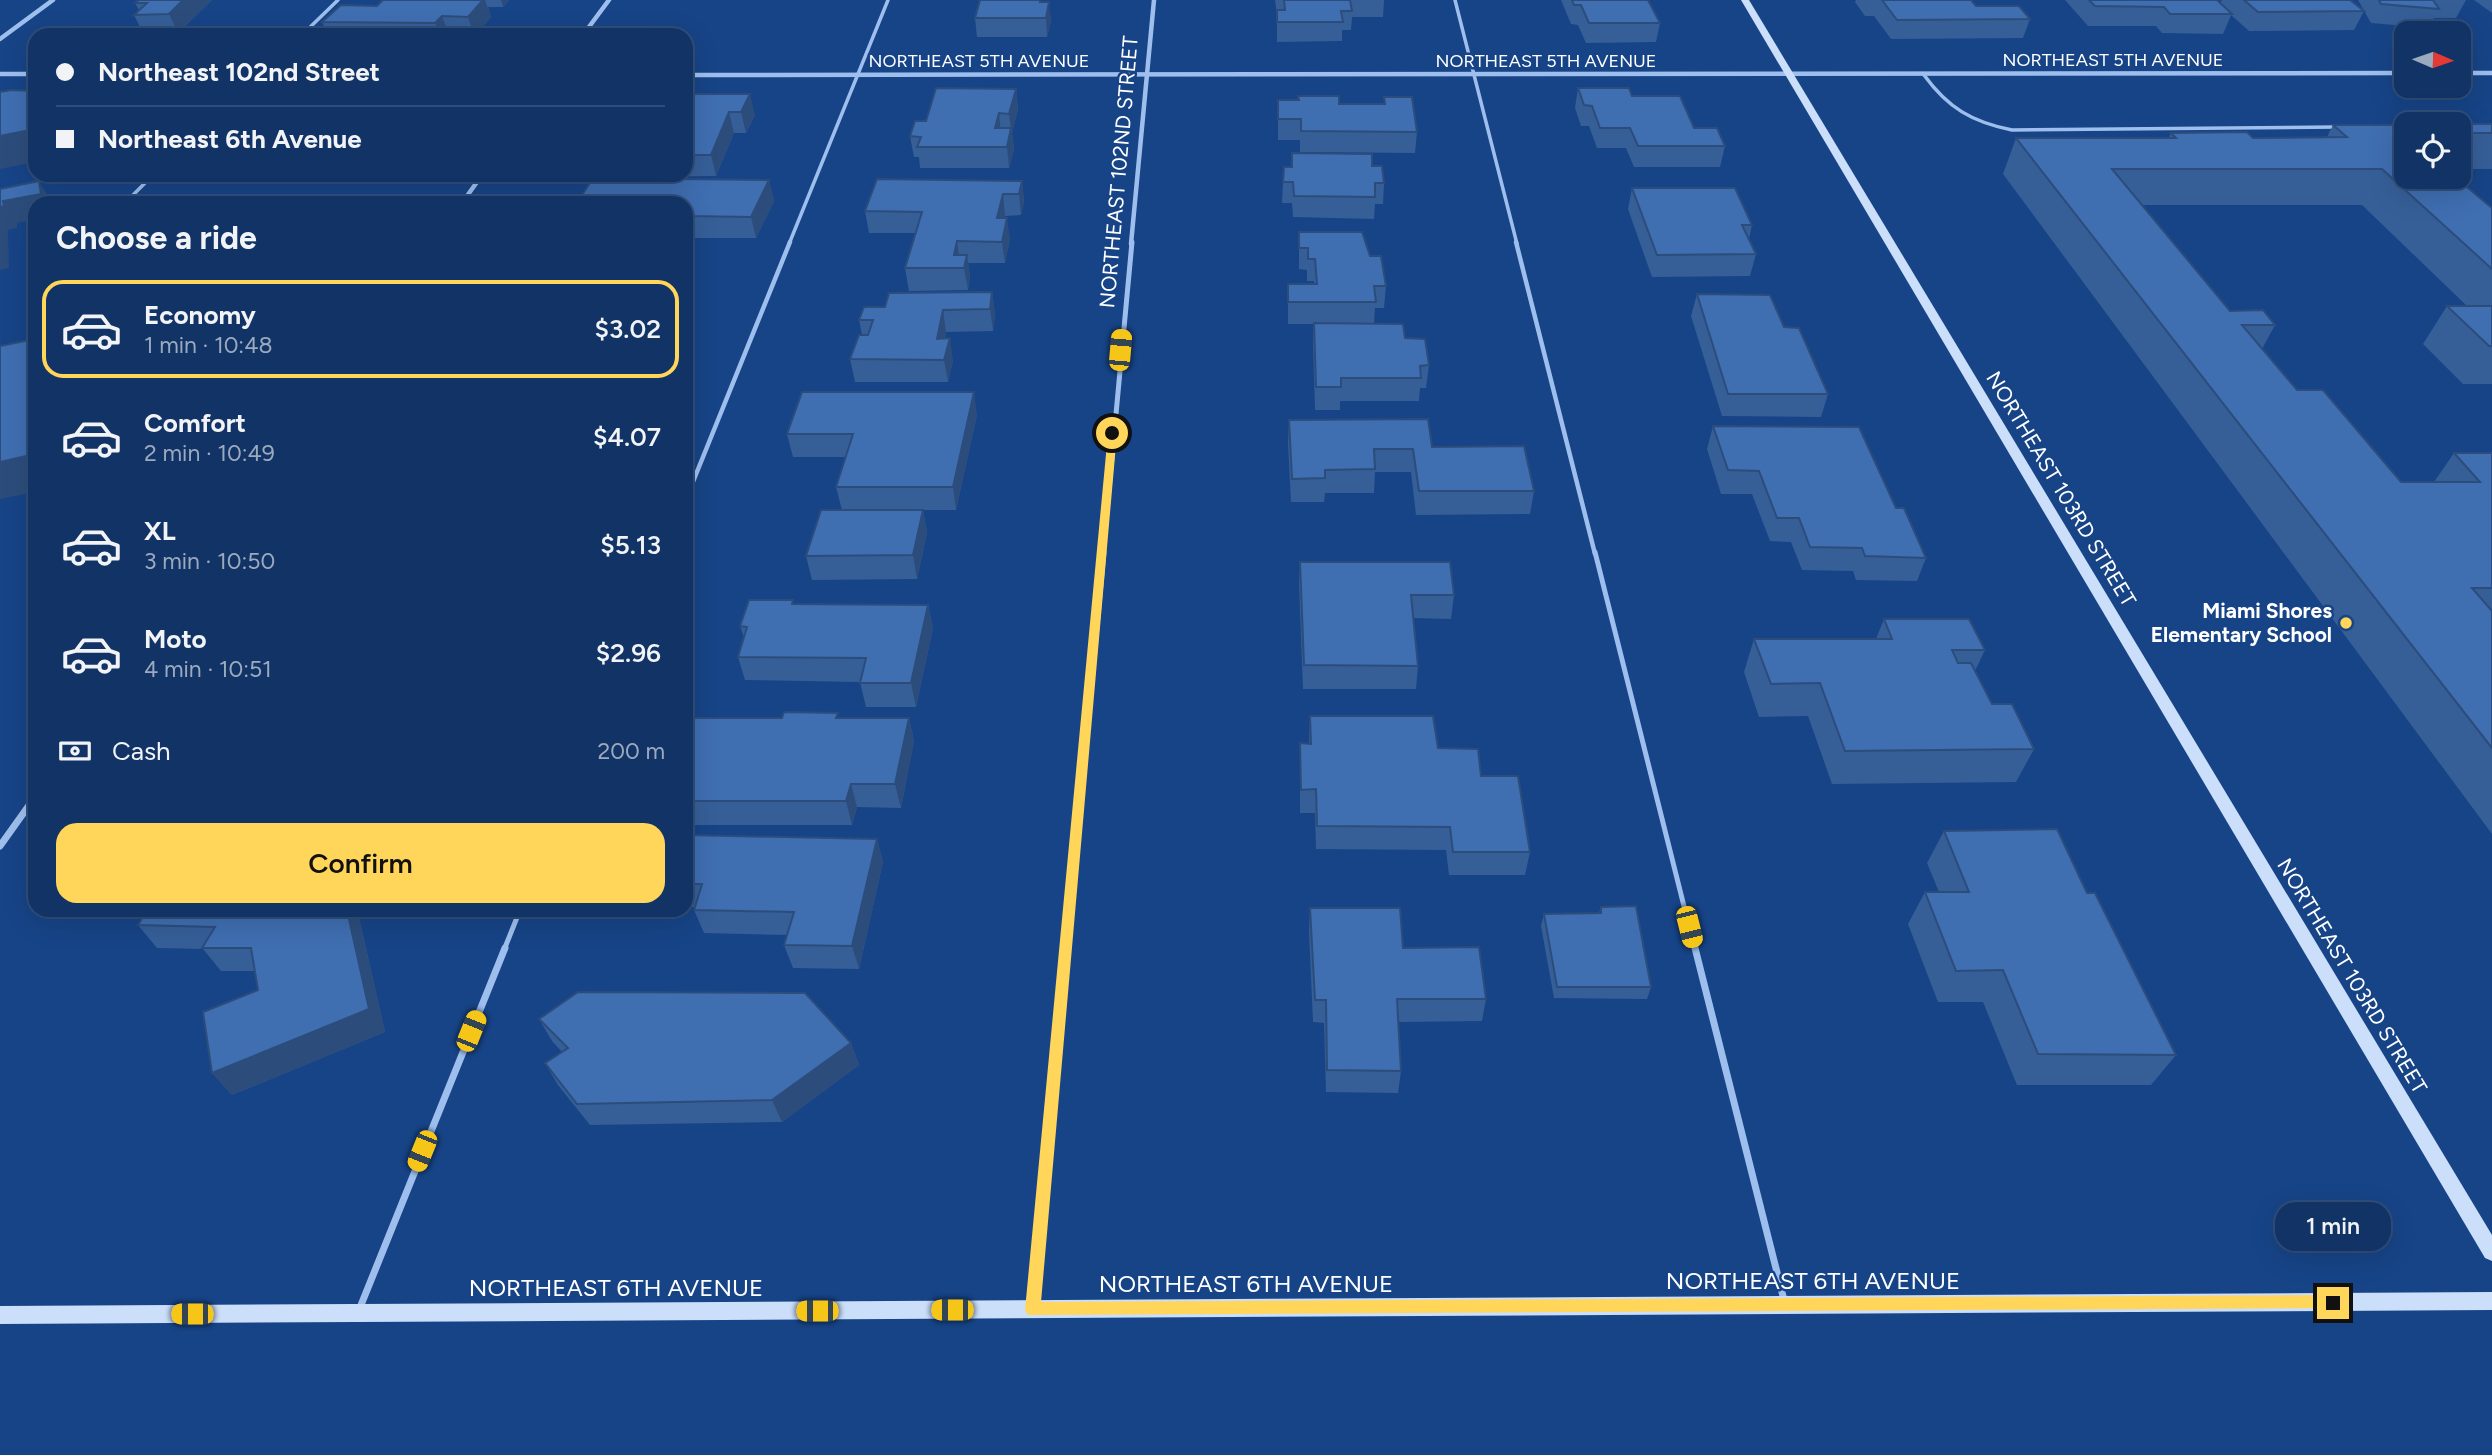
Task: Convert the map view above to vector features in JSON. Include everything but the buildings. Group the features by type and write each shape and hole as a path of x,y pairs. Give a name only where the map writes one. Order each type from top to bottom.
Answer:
{"main road":[{"name":"NORTHEAST 103RD STREET","path":"1745,0 2492,1252"},
{"name":"NORTHEAST 6TH AVENUE","path":"0,1315 2492,1301"}],"street":[{"path":"0,39 53,0"},
{"path":"588,28 609,0"},
{"name":"NORTHEAST 102ND STREET","path":"1033,1310 1154,0"},
{"name":"NORTHEAST 5TH AVENUE","path":"693,75 2394,73"},
{"path":"2471,73 2492,73"},
{"path":"0,74 28,74"},
{"path":"0,846 28,807"}],"lane":[{"path":"309,28 338,0"},
{"path":"693,482 888,0"},
{"path":"1455,0 1785,1305"},
{"path":"1924,75 1951,109 1971,120 2012,130 2341,127"},
{"path":"132,196 146,182"},
{"path":"357,1313 517,917"}],"place":[{"name":"Miami Shores Elementary School","path":"2346,623"}],"route":[{"path":"1112,433 1033,1310 2333,1303"}]}
